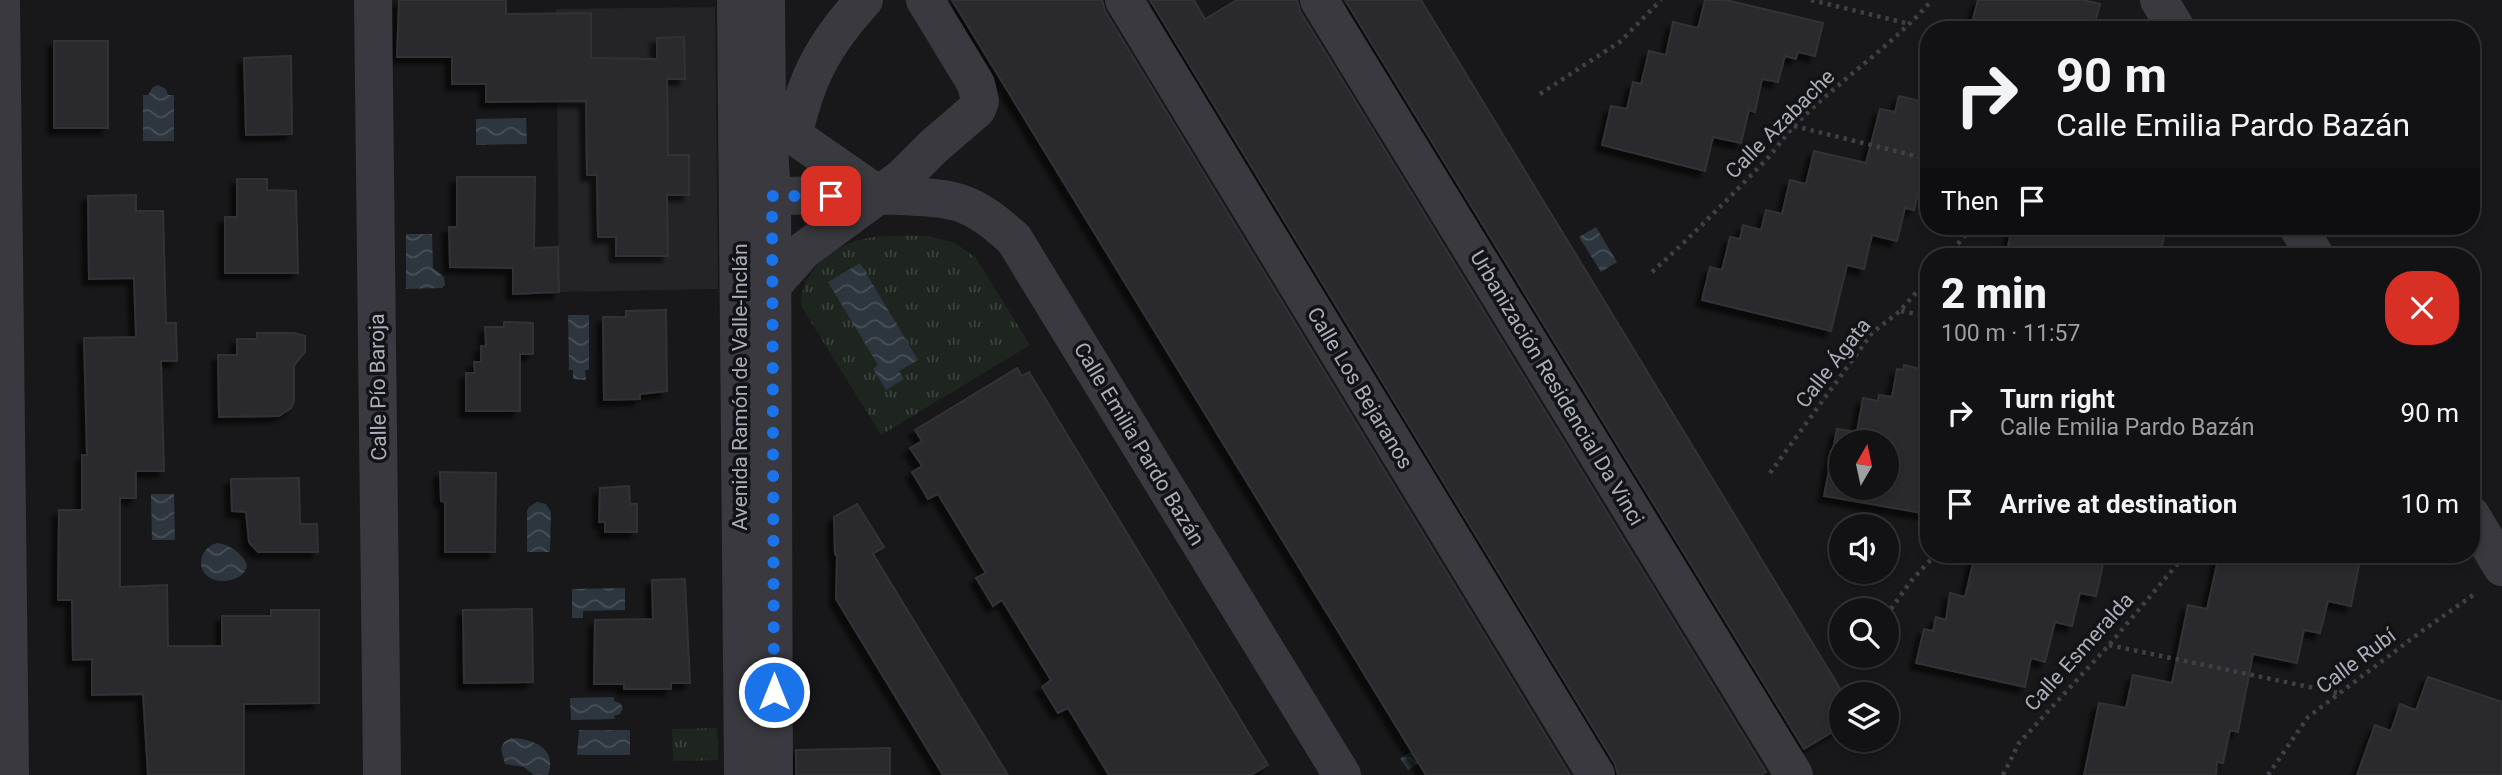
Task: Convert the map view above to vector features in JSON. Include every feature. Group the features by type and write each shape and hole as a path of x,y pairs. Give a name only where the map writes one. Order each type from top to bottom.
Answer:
{"street":[{"path":"1,0 10,775"},
{"name":"Calle Pío Baroja","path":"373,0 382,775"},
{"path":"755,197 780,127 802,99 811,74 826,49 864,0"},
{"path":"772,286 818,238 903,177 977,109 980,101 976,85 925,0"},
{"name":"Calle Los Bejaranos","path":"1124,0 1596,775"},
{"name":"Urbanización Residencial Da Vinci","path":"1319,0 1794,775"},
{"path":"2159,0 2172,21"},
{"name":"Avenida Ramón de Valle-Inclán","path":"756,6 780,127"},
{"name":"Avenida Ramón de Valle-Inclán","path":"743,775 755,197 756,6"},
{"path":"780,127 879,195"},
{"name":"Calle Emilia Pardo Bazán","path":"755,197 879,195 957,202 995,221 1014,239 1342,775"},
{"name":"Avenida Ramón de Valle-Inclán","path":"755,197 772,286 774,775"},
{"path":"2480,544 2491,579"}],"path":[{"path":"1540,94 1621,41 1661,0"},
{"path":"1811,0 1911,24"},
{"name":"Calle Azabache","path":"1652,272 1704,224 1768,158 1794,126 1911,24 1933,0"},
{"path":"1794,126 1920,157"},
{"name":"Calle Ágata","path":"1770,473 1859,349 1872,333 1900,311 1920,288"},
{"path":"1900,311 1920,315"},
{"path":"1898,598 1928,563"},
{"name":"Calle Esmeralda","path":"2004,775 2019,743 2109,645 2178,563"},
{"name":"Calle Rubí","path":"2268,775 2308,717 2491,579"},
{"path":"2109,645 2339,693"}],"shaded area":[{"path":"715,7 718,289 559,292 556,9"}],"green space":[{"path":"928,236 955,243 976,258 1030,345 881,435 801,306 802,293 813,270 843,246 875,237"},
{"path":"717,728 718,760 673,761 672,729"}],"water":[{"path":"158,85 166,89 168,95 174,95 174,141 143,141 143,95 148,95 153,87"},
{"path":"526,118 527,144 476,145 476,119"},
{"path":"1596,227 1617,262 1601,272 1579,237"},
{"path":"406,234 432,234 433,268 444,277 445,285 442,288 406,289"},
{"path":"860,263 918,360 899,371 904,379 886,390 873,369 878,365 828,282"},
{"path":"568,315 589,315 589,370 585,370 586,380 573,379 573,370 569,370"},
{"path":"151,494 174,494 175,540 152,540"},
{"path":"537,502 546,504 551,512 550,552 527,552 527,511"},
{"path":"217,543 239,553 245,561 245,570 238,578 215,580 202,569 204,553"},
{"path":"625,588 625,610 583,611 583,618 572,618 572,589"},
{"path":"614,697 614,701 620,703 623,708 620,714 614,716 615,719 571,720 570,698"},
{"path":"579,730 630,730 630,755 577,755"},
{"path":"1436,737 1443,749 1408,770 1400,758"},
{"path":"511,738 527,740 542,747 550,758 548,775 534,775 524,767 505,764 501,749 504,742"}],"building":[{"path":"399,0 506,0 506,14 591,13 591,58 657,59 657,38 684,37 685,79 667,79 668,155 689,155 689,195 667,195 668,256 616,256 616,237 598,237 597,175 587,175 586,101 486,102 486,84 452,84 452,57 397,57"},
{"path":"952,0 1102,0 1105,11 1570,775 1426,775"},
{"path":"1150,0 1194,0 1205,19 1237,0 1297,0 1300,11 1766,772 1761,775 1618,775 1615,764"},
{"path":"1345,0 1421,0 1836,682 1829,682 1829,734 1804,749"},
{"path":"1705,0 1726,0 1823,23 1815,56 1798,52 1796,59 1785,56 1778,82 1762,79 1755,112 1749,110 1741,143 1713,137 1705,171 1602,145 1611,106 1627,109 1633,82 1641,84 1649,51 1666,55 1673,22 1698,28"},
{"path":"1978,0 2083,0 2100,4 2095,21 1972,21"},
{"path":"54,41 108,41 108,128 54,128"},
{"path":"291,56 292,134 246,135 244,58"},
{"path":"1899,96 1920,101 1920,185 1914,210 1905,208 1897,241 1872,235 1864,269 1847,265 1831,331 1702,300 1710,267 1722,270 1730,237 1740,239 1743,225 1761,230 1766,210 1782,214 1790,180 1806,184 1814,151 1866,163 1880,109 1895,112"},
{"path":"457,177 535,177 534,248 558,247 559,292 513,294 513,268 450,267 449,227 457,227"},
{"path":"237,179 267,179 267,190 296,191 298,273 225,273 225,217 237,217"},
{"path":"136,195 136,211 163,211 166,323 176,323 177,361 161,361 164,471 136,471 136,498 120,498 120,587 167,585 168,646 222,646 222,616 271,616 271,610 319,610 319,703 244,704 244,775 148,775 143,694 92,695 92,659 73,660 72,600 58,600 59,510 82,510 82,455 87,455 84,338 136,337 134,278 89,279 88,196"},
{"path":"2010,235 2164,235 2162,248 2008,248"},
{"path":"666,310 667,391 640,394 640,399 604,400 603,317 626,317 626,311"},
{"path":"504,322 533,323 533,354 520,354 520,411 466,411 466,373 475,373 474,362 481,362 481,346 486,346 485,327 504,327"},
{"path":"257,333 294,333 305,336 305,352 294,365 294,401 291,408 279,416 219,417 218,355 237,355 237,339 257,339"},
{"path":"1904,365 1920,369 1920,513 1847,500 1899,500 1899,430 1857,430 1863,398 1878,401 1879,395 1892,397 1897,369 1903,370"},
{"path":"1017,368 1022,376 1029,372 1268,765 1251,775 1109,775 1068,708 1058,713 1042,687 1051,680 1002,600 993,606 976,578 986,573 938,494 928,499 912,472 922,466 910,448 922,441 915,430"},
{"path":"1829,470 1829,497 1824,496"},
{"path":"440,472 496,473 495,552 445,552 445,502 441,501"},
{"path":"299,478 300,524 317,524 318,552 258,552 249,542 246,512 232,511 231,479"},
{"path":"629,486 630,504 637,504 637,532 605,532 605,522 599,522 600,488"},
{"path":"857,504 884,547 873,554 1008,775 943,775 836,599 834,517"},
{"path":"1973,563 2103,563 2096,596 2080,593 2072,626 2055,622 2045,662 2031,658 2025,687 1916,663 1924,629 1933,631 1936,617 1946,620 1950,593 1965,597"},
{"path":"2217,563 2359,563 2351,606 2328,601 2320,633 2304,630 2297,663 2253,654 2238,732 2230,730 2223,763 2217,762 2216,775 2084,775 2099,703 2126,708 2133,675 2172,683 2188,605 2207,609"},
{"path":"685,579 690,683 671,683 671,689 624,689 624,684 594,684 595,620 653,619 652,580"},
{"path":"532,609 533,682 464,683 463,610"},
{"path":"2428,677 2502,702 2502,775 2357,775 2375,725 2391,731 2400,704 2416,710"},
{"path":"890,748 890,775 796,775 796,750"}],"route":[{"path":"774,692 772,196 831,196"}]}
